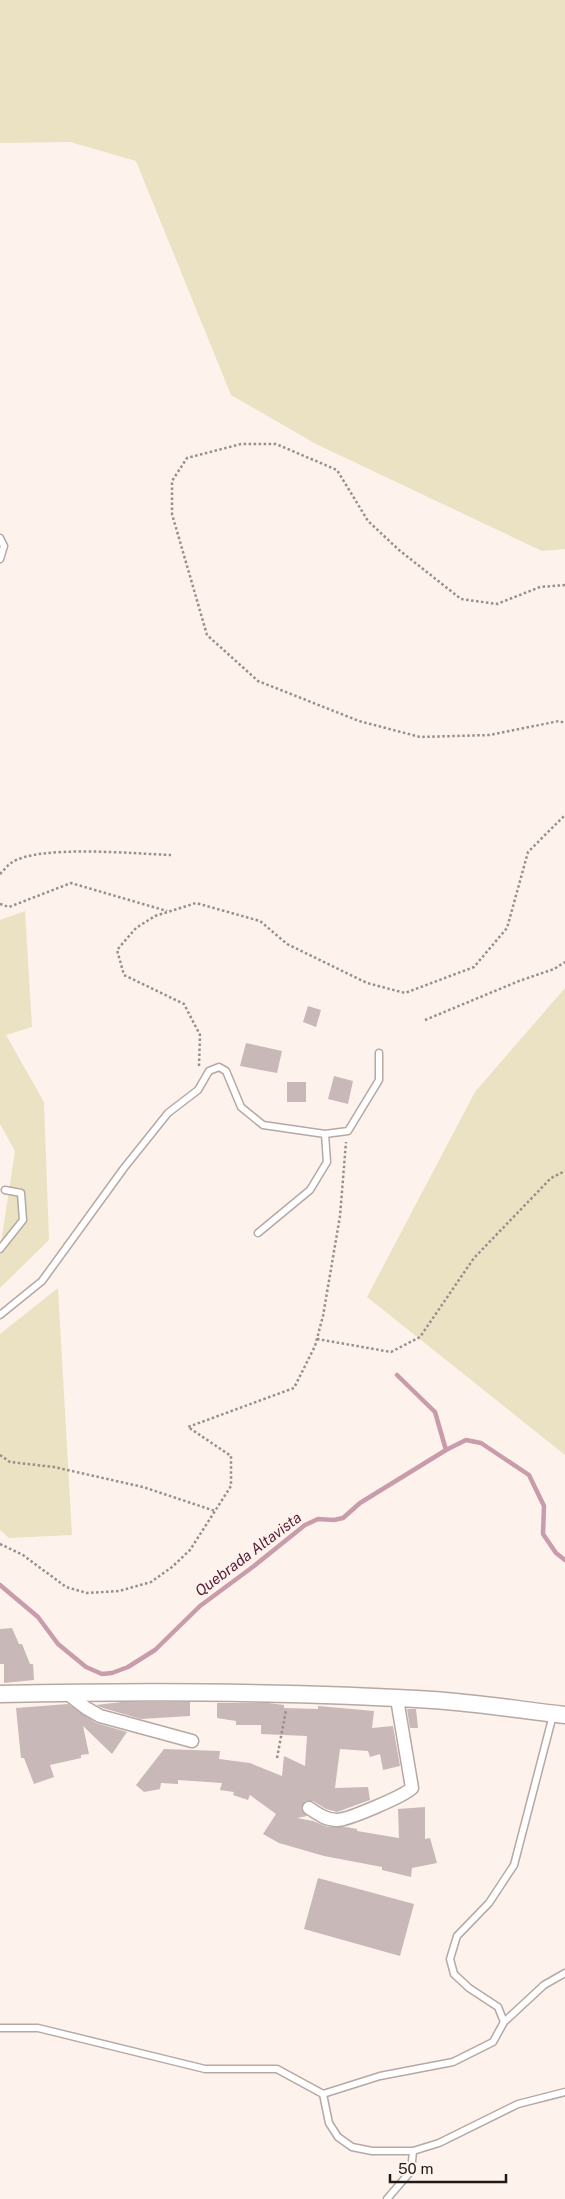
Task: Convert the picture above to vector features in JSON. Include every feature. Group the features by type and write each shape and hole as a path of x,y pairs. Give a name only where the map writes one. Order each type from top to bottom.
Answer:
{"street":[{"path":"0,1694 218,1692 288,1694 434,1700 559,1714"},
{"path":"68,1694 100,1716 192,1741"},
{"path":"309,1808 322,1817 337,1820 377,1806 412,1788 397,1699"}],"lane":[{"path":"0,538 4,546 0,559"},
{"path":"0,1315 42,1281 124,1168 168,1113 198,1090 209,1071 218,1066 226,1071 241,1107 263,1124 324,1134 348,1131 379,1080 379,1053"},
{"path":"258,1233 310,1190 327,1162 324,1134"},
{"path":"0,1249 23,1220 22,1192 5,1190"},
{"path":"504,2022 498,2007 468,1988 454,1974 450,1959 457,1936 488,1903 514,1865 559,1714"},
{"path":"0,2028 38,2028 205,2069 277,2070 323,2094 380,2076 453,2062 493,2042 504,2022 544,1985 565,1973"},
{"path":"323,2094 329,2122 338,2137 352,2147 372,2151 413,2151 440,2143 518,2104 565,2092"},
{"path":"387,2199 411,2171 413,2151"}],"path":[{"path":"565,585 540,587 497,604 461,599 399,550 368,520 337,470 276,444 241,444 187,458 172,481 172,514 207,634 258,681 359,721 420,737 490,736 558,721 565,724"},
{"path":"198,1090 200,1036 184,1004 124,975 117,950 136,928 154,916 196,904 260,921 287,944 367,983 405,993 474,967 507,928 528,852 565,815"},
{"path":"0,874 12,862 41,853 70,851 171,855"},
{"path":"0,904 9,907 70,884 169,912"},
{"path":"425,1020 519,981 554,969 565,962"},
{"path":"0,1544 23,1555 66,1587 87,1594 119,1591 152,1582 172,1568 190,1550 231,1486 231,1456 188,1427 294,1388 317,1339 340,1216 348,1131"},
{"path":"317,1339 391,1352 420,1337 474,1258 551,1178 565,1171"},
{"path":"0,1455 10,1462 54,1467 143,1487 215,1511"},
{"path":"277,1758 288,1694"}],"shaded area":[{"path":"0,0 565,0 565,549 542,551 316,444 231,395 136,161 70,142 0,143"},
{"path":"25,911 32,1027 6,1035 44,1102 49,1240 0,1288 0,1249 15,1151 0,1124 0,920"},
{"path":"565,988 565,1455 367,1297 475,1092"},
{"path":"58,1288 72,1535 9,1538 0,1530 0,1334"}],"building":[{"path":"308,1006 321,1010 316,1027 303,1022"},
{"path":"246,1043 282,1051 277,1073 240,1066"},
{"path":"334,1076 353,1081 348,1104 328,1099"},
{"path":"287,1082 306,1082 306,1102 287,1102"},
{"path":"12,1628 19,1644 22,1644 30,1664 33,1664 34,1680 4,1683 4,1664 0,1664 0,1629"},
{"path":"122,1702 190,1702 190,1716 141,1719 96,1705"},
{"path":"217,1703 268,1703 284,1705 284,1708 318,1709 318,1706 374,1711 372,1728 393,1726 400,1766 383,1770 380,1754 370,1757 368,1751 340,1749 335,1788 368,1787 370,1800 337,1812 326,1809 313,1801 306,1801 301,1808 307,1816 297,1818 313,1821 328,1827 346,1827 357,1829 357,1831 399,1838 398,1809 425,1807 425,1839 430,1838 437,1863 412,1868 411,1877 382,1870 382,1867 324,1856 279,1843 263,1834 276,1814 250,1795 248,1800 233,1795 234,1792 220,1790 222,1783 178,1780 178,1784 161,1783 160,1789 144,1792 136,1785 164,1749 220,1751 219,1759 250,1763 282,1776 284,1756 305,1766 307,1736 261,1734 261,1725 236,1725 236,1721 217,1718"},
{"path":"68,1704 96,1723 127,1732 112,1754 83,1726 89,1754 81,1755 81,1758 50,1765 54,1777 34,1784 24,1758 21,1758 16,1708"},
{"path":"407,1709 416,1709 418,1728 410,1728"},
{"path":"318,1878 414,1904 400,1956 304,1929"}],"waterway":[{"path":"397,1375 435,1412 446,1450"},
{"name":"Quebrada Altavista","path":"0,1585 38,1617 58,1644 86,1667 102,1674 112,1673 128,1667 155,1650 200,1606 305,1525 318,1519 334,1520 343,1518 360,1503 446,1450 466,1440 481,1443 529,1475 544,1506 543,1534 556,1553 565,1560"}]}
